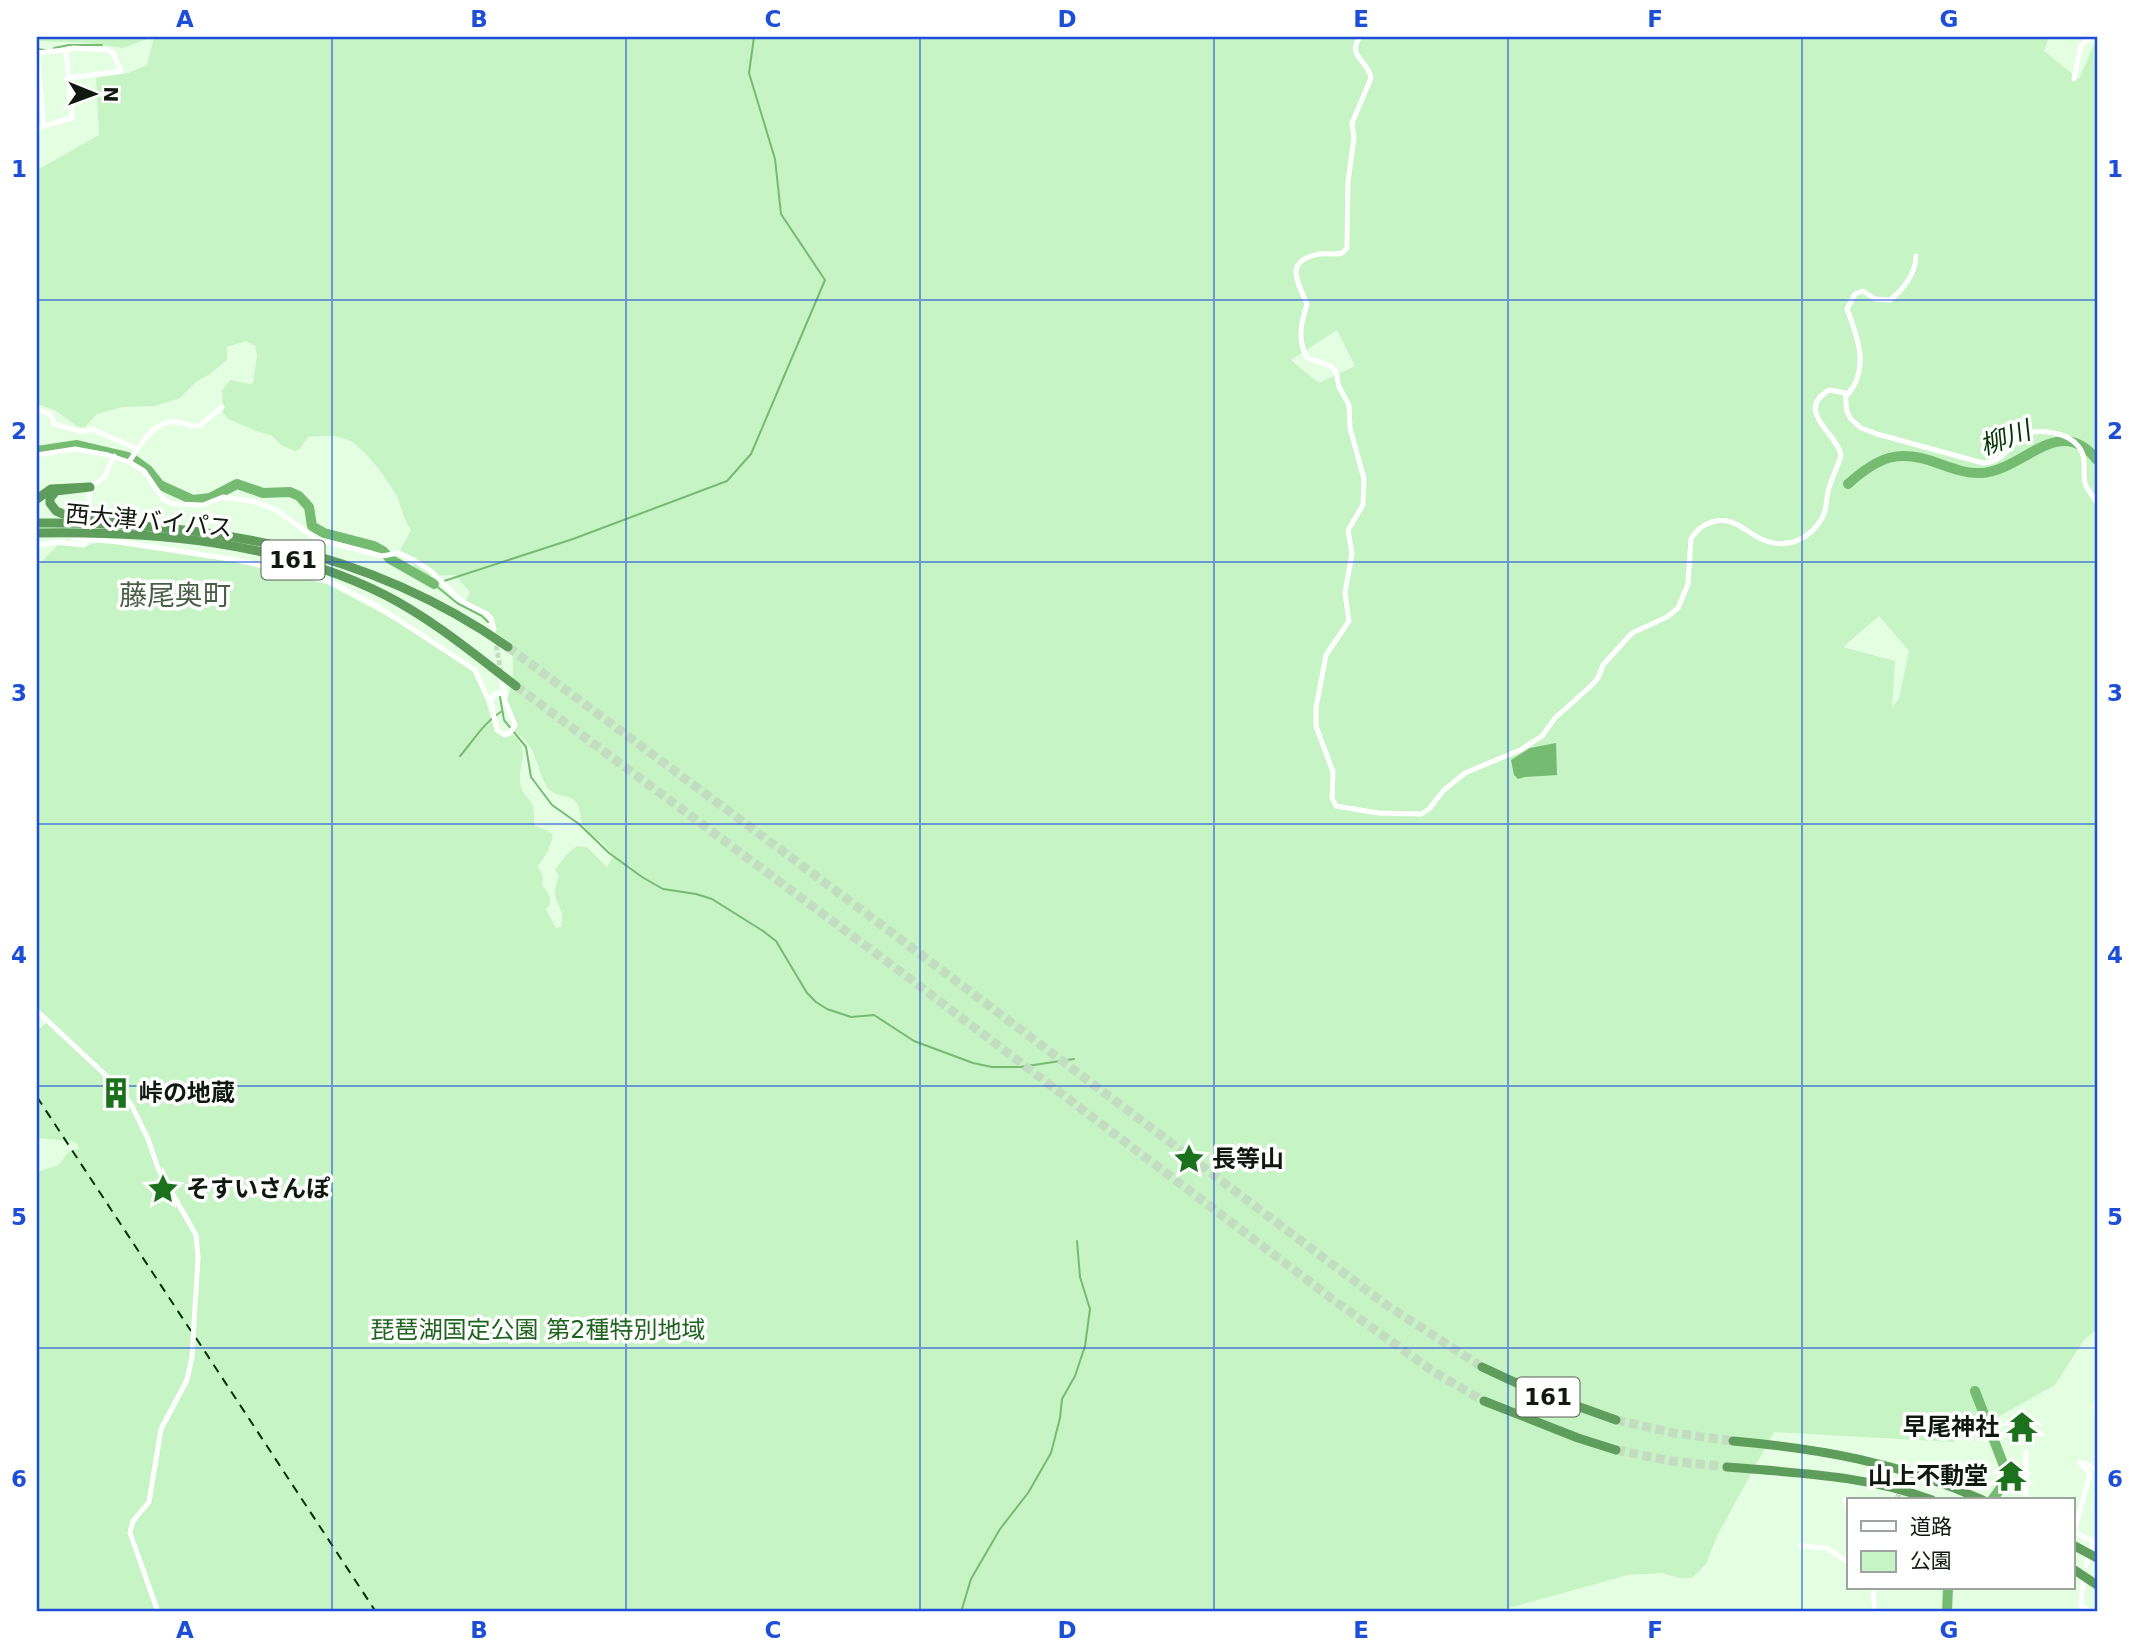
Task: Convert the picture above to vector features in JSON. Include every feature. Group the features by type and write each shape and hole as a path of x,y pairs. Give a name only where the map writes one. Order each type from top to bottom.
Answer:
{"highway":[{"path":"37,499 51,489 90,487"},
{"path":"90,487 56,491 50,498 50,503 56,511 64,514 101,516 176,527"},
{"name":"西大津バイパス","path":"37,523 176,527 271,544 332,560 389,580 471,621 508,647"},
{"name":"西大津バイパス","path":"37,533 130,535 200,541 302,562 385,595 516,686"},
{"name":"161","path":"1482,1367 1539,1393 1616,1420"},
{"name":"161","path":"1485,1401 1616,1450"},
{"path":"1733,1441 1790,1446 1891,1466 1978,1498"},
{"path":"1727,1467 1838,1477 1877,1484 1925,1498"},
{"path":"2074,1546 2093,1558"},
{"path":"2074,1567 2097,1577"},
{"path":"2074,1568 2097,1585"}],"street":[{"path":"1360,37 1355,44 1355,51 1370,71 1371,78 1352,123 1354,138 1348,182 1347,248 1342,253 1307,258 1298,265 1295,277 1307,304 1301,325 1302,347 1310,360 1331,366 1336,372 1339,387 1349,405 1350,428 1366,486 1363,505 1348,530 1352,554 1345,593 1349,621 1326,655 1316,708 1317,726 1333,772 1332,798 1336,806 1378,813 1421,814 1465,773 1520,750 1542,736 1555,718 1592,685 1603,665 1632,633 1667,617 1678,608 1688,584 1691,538 1705,524 1730,520 1761,538 1775,542 1798,541 1807,537 1824,514 1828,490 1842,453 1818,420 1817,404 1829,390 1843,391 1847,395"},
{"path":"2074,79 2081,45 2092,37"},
{"path":"66,50 68,78 72,118 40,127 37,53 73,48 108,50 113,53 121,71 68,78"},
{"path":"1916,256 1916,267 1890,300 1875,299 1863,291 1855,294 1847,309 1859,339 1859,372 1857,384 1847,395 1847,412 1861,428 1983,463 1998,459 2024,434 2042,430 2065,436 2081,449 2086,486 2097,502"},
{"path":"129,462 150,433 164,424 178,422 199,426 222,408"},
{"path":"37,409 51,415 54,424 83,432 92,429 138,449"},
{"path":"37,455 75,449 114,456 144,471 164,500 172,504 203,505 223,497 256,502 276,510 316,539 382,556 399,553 414,560 461,601 491,618 494,629"},
{"path":"88,509 90,487 104,478 114,456"},
{"path":"72,533 73,538 121,542 237,561 330,582 354,592 475,670 490,700 497,730 502,734 510,733 515,725 507,709 502,683"},
{"path":"37,545 58,542 84,545 87,541"},
{"path":"490,700 496,693 506,694"},
{"path":"37,1011 112,1081 131,1104 158,1168 195,1230 198,1258 192,1357 187,1380 161,1429 149,1502 133,1521 130,1533 159,1612"},
{"path":"2097,1402 2097,1408"},
{"path":"2026,1452 2026,1498"},
{"path":"2092,1548 2094,1542 2074,1532 2090,1474 2080,1463 2097,1471"},
{"path":"1845,1499 1847,1506"},
{"path":"1801,1546 1826,1548 1847,1562"},
{"path":"2086,1566 2093,1558"},
{"path":"2083,1582 2081,1606 2092,1612"},
{"path":"1872,1590 1875,1612"}],"green space":[{"path":"37,37 153,37 123,48 89,43 37,41"},
{"name":"琵琶湖国定公園 第2種特別地域","path":"154,37 2049,37 2044,51 2079,79 2097,37 2097,1329 2084,1340 2055,1385 1954,1442 1774,1432 1717,1536 1706,1564 1692,1578 1679,1578 1662,1573 1628,1575 1494,1612 37,1612 37,1172 59,1165 68,1152 79,1149 77,1144 71,1141 37,1138 37,1031 47,1022 37,1013 37,566 58,545 79,547 107,543 240,563 327,584 405,626 472,670 482,689 495,731 505,737 512,734 522,747 520,782 533,807 535,826 549,831 553,836 548,851 538,866 543,876 542,885 550,900 546,909 556,928 561,927 562,913 555,893 559,876 555,870 566,855 577,846 588,848 607,867 613,857 584,826 575,801 553,793 547,787 528,744 515,732 514,717 506,702 513,682 513,659 509,646 496,633 489,612 466,601 470,592 455,575 425,576 416,572 411,557 400,550 411,530 392,488 367,455 352,442 332,436 308,437 300,449 295,451 281,445 271,435 228,419 223,413 222,390 230,380 253,383 257,356 255,346 246,341 227,347 227,360 196,382 180,398 155,406 123,407 97,414 85,427 78,427 55,410 37,404 37,170 99,135 96,78 128,73 147,65","holes":["1337,330 1355,366 1319,383 1291,360","1879,616 1909,651 1899,698 1892,708 1895,661 1843,647"]}],"shaded area":[{"path":"1556,743 1557,775 1518,779 1514,775 1511,760 1530,748"}],"waterway":[{"path":"444,581 573,539 727,481 751,454 825,280 781,214 775,159 749,73 754,37"},
{"path":"54,48 102,45"},
{"path":"37,49 45,50"},
{"name":"柳川","path":"1848,484 1880,461 1901,456 1913,456 1966,472 1982,473 1997,470 2041,447 2069,441 2083,447 2097,460"},
{"path":"37,451 77,445 128,457"},
{"path":"133,459 148,470 160,485 193,500 210,498 237,484 263,493 290,492 299,496 309,507 312,526 324,533 374,546 390,559 434,584"},
{"path":"434,584 457,603 488,622"},
{"path":"500,697 504,720 526,747 531,777 552,805 642,877 663,889 712,899 763,931 776,941 807,993 827,1009 851,1017 874,1015 914,1041 973,1063 992,1067 1020,1067 1074,1059"},
{"path":"460,756 484,726 502,711"},
{"path":"961,1612 971,1579 1000,1529 1028,1493 1051,1453 1062,1399 1075,1376 1085,1346 1090,1309 1080,1277 1077,1241"},
{"path":"1975,1391 2007,1474 2006,1481 1993,1498"},
{"path":"1947,1612 1948,1590"}],"ferry route":[{"path":"37,1097 191,1331"},
{"path":"196,1338 376,1612"}],"tunnel":[{"path":"495,638 501,673"},
{"path":"508,647 1385,1304 1482,1367"},
{"path":"516,686 905,975 1335,1301 1434,1372 1484,1401"},
{"path":"1616,1420 1674,1433 1733,1441"},
{"path":"1616,1450 1671,1461 1727,1467"},
{"path":"1897,1498 1909,1465"}],"place":[{"name":"峠の地蔵","path":"116,1093"},
{"name":"長等山","path":"1189,1159"},
{"name":"そすいさんぽ","path":"163,1189"},
{"name":"早尾神社","path":"2022,1427"},
{"name":"山上不動堂","path":"2011,1476"}],"district":[{"name":"藤尾奥町","path":"175,595"}]}
